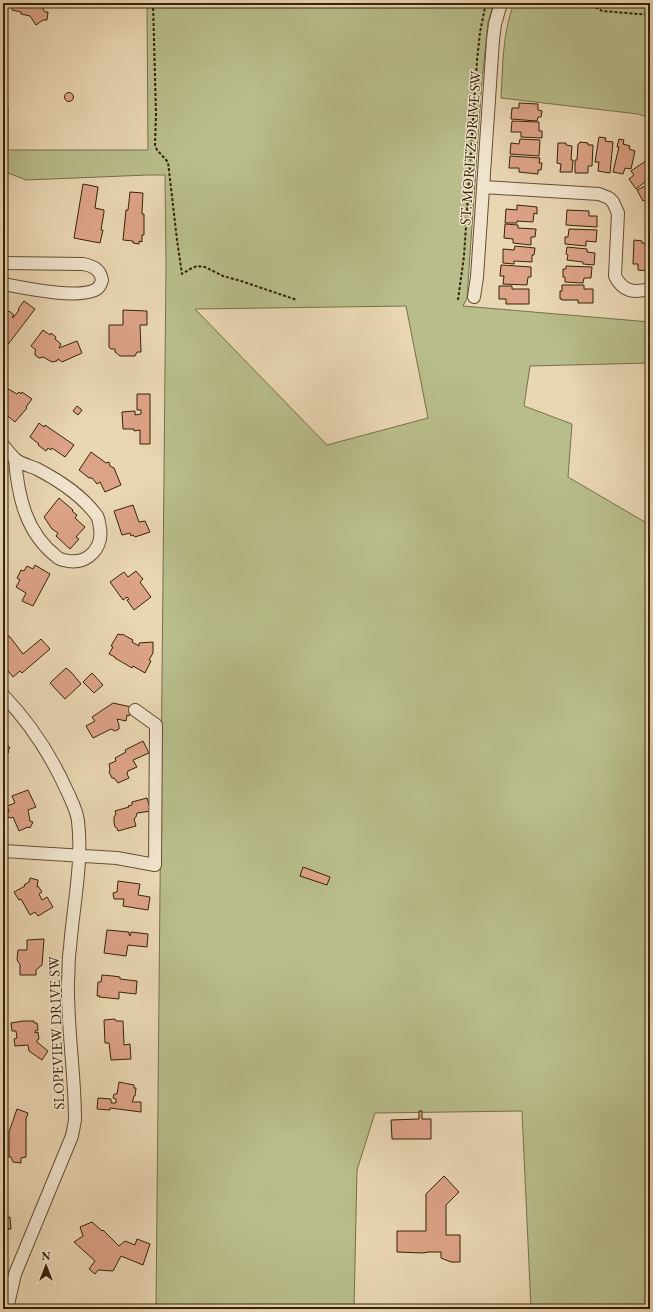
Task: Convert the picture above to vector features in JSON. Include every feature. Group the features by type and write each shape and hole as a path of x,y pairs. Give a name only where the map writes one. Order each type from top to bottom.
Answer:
{"street":[{"name":"ST. MORITZ DRIVE SW","path":"474,297 477,277 493,40 495,24 501,3"},
{"path":"483,187 599,194 609,198 614,202 618,213 615,276 618,283 625,289 636,291 650,289"},
{"path":"3,263 83,264 95,268 100,274 102,280 98,288 93,291 78,293 55,292 3,284"},
{"path":"3,445 15,459 38,470 67,487 89,506 98,518 101,533 100,544 93,553 83,560 73,562 59,559 48,550 35,535 20,498 16,477 15,459"},
{"name":"SLOPEVIEW DRIVE SW","path":"3,695 35,733 61,778 78,820 79,855 68,983 68,1008 75,1120 72,1136 15,1274 7,1309"},
{"path":"3,851 117,858 155,865 156,725 135,710"}],"path":[{"path":"153,3 156,114 155,145 157,150 168,162 182,274 197,266 205,267 223,276 297,300"},
{"path":"458,300 464,256 476,61 486,3"},
{"path":"592,3 595,7 602,11 650,16"}],"green space":[{"path":"147,3 494,3 488,22 482,81 467,298 463,306 650,322 650,363 530,366 524,406 572,424 568,477 650,525 650,1309 531,1309 522,1111 375,1113 357,1170 354,1309 156,1309 166,264 165,175 26,180 3,171 3,107 8,107 8,150 148,150","holes":["406,306 428,418 327,445 195,309"]},
{"path":"514,3 650,3 650,118 638,114 501,98 505,38"}],"building":[{"path":"13,3 35,3 43,6 45,12 48,12 47,20 43,20 36,25 30,16 12,10"},
{"path":"67,93 71,93 73,97 71,101 67,101 65,99 65,95"},
{"path":"519,103 538,104 538,110 542,111 541,117 538,117 537,121 511,119 512,108 519,108"},
{"path":"512,121 539,122 539,131 542,131 542,138 521,137 521,132 511,132"},
{"path":"599,137 606,138 605,141 613,142 610,173 598,171 599,162 595,162"},
{"path":"520,139 540,140 539,156 510,154 511,143 519,144"},
{"path":"619,139 624,140 623,144 630,146 629,149 635,151 631,169 625,168 623,174 613,172 619,147 617,147"},
{"path":"580,142 593,145 592,166 588,166 588,173 575,173 575,160 577,160 578,144"},
{"path":"558,143 566,143 566,145 572,146 572,172 560,172 561,164 557,163"},
{"path":"510,156 540,158 539,163 542,163 541,170 538,170 538,174 519,172 519,168 509,168"},
{"path":"650,158 650,178 636,189 629,179 634,175 631,171"},
{"path":"83,184 98,187 95,208 104,210 101,230 103,230 100,243 74,238"},
{"path":"649,184 650,198 643,201 637,190"},
{"path":"130,192 143,193 142,214 144,214 144,235 142,235 142,242 139,241 139,244 133,243 133,241 123,240 126,210 128,210"},
{"path":"517,205 537,207 537,214 534,213 533,222 517,221 517,223 505,223 506,209 517,210"},
{"path":"3,210 7,212 4,230 3,230"},
{"path":"567,210 589,211 589,216 597,216 597,227 566,225"},
{"path":"505,224 518,225 518,228 536,229 535,237 531,237 531,245 513,243 513,239 504,238"},
{"path":"569,229 597,230 596,242 586,241 586,246 565,244 565,237 568,237"},
{"path":"634,240 649,244 649,271 638,270 638,264 633,264"},
{"path":"515,246 535,248 534,255 532,255 532,262 514,261 514,264 503,263 503,249 514,250"},
{"path":"567,247 587,249 587,252 595,253 594,265 567,260"},
{"path":"501,265 531,267 531,277 528,277 527,285 503,284 504,276 500,276"},
{"path":"566,266 592,267 591,278 584,278 583,283 565,282 565,277 563,277 563,269 566,269"},
{"path":"562,285 584,285 584,289 593,289 593,303 578,303 578,300 560,299"},
{"path":"499,286 512,286 512,289 529,289 529,304 506,304 506,299 499,299"},
{"path":"24,301 35,309 3,351 3,310 7,313 9,311 14,315 12,317 13,318"},
{"path":"123,310 147,311 147,325 140,325 141,352 137,352 135,356 120,356 115,352 115,349 111,349 109,347 109,325 123,325"},
{"path":"43,330 56,337 55,339 61,344 59,348 77,341 82,353 62,362 58,359 57,361 52,362 43,357 39,358 35,355 36,350 31,346"},
{"path":"3,386 17,394 19,392 21,394 22,392 32,399 26,407 27,408 15,422 3,412 5,410 3,409"},
{"path":"137,394 150,394 150,444 140,444 140,430 134,431 134,429 123,429 122,412 135,411 135,415 141,414 141,410 137,410"},
{"path":"77,406 82,410 78,415 73,411"},
{"path":"39,423 44,427 45,425 74,445 65,457 52,448 51,450 48,448 46,451 30,437"},
{"path":"91,452 106,463 109,462 110,466 114,468 121,485 105,492 100,482 97,484 92,478 89,478 79,470"},
{"path":"59,498 73,510 72,511 77,515 75,518 85,527 76,537 79,539 70,549 56,536 58,533 52,529 44,517"},
{"path":"133,505 139,522 145,521 150,532 135,537 133,535 131,536 130,533 122,535 114,511"},
{"path":"35,565 50,574 33,606 22,601 26,593 16,587 20,580 17,578 21,570 24,571 27,566 33,569"},
{"path":"136,571 143,579 140,582 151,597 134,610 127,600 129,599 127,597 123,600 110,582 124,572 128,577"},
{"path":"3,632 10,637 23,654 41,639 50,649 22,673 20,671 13,677 4,666"},
{"path":"118,634 122,634 133,640 132,642 139,646 139,643 153,642 153,653 149,660 151,661 145,673 133,666 132,668 109,654 113,647 111,646"},
{"path":"66,668 81,684 65,699 50,683"},
{"path":"92,673 103,685 94,693 83,682"},
{"path":"113,703 131,707 129,716 127,715 126,721 117,719 119,729 115,731 111,729 93,738 86,726 95,721 92,717"},
{"path":"4,740 10,748 8,750 9,752 3,757 3,741"},
{"path":"143,741 149,753 133,760 137,767 128,771 127,774 129,778 118,783 114,778 112,778 109,772 109,764 116,761 115,758 126,752 125,750"},
{"path":"28,790 36,807 28,810 30,821 33,822 30,828 28,827 19,831 13,817 8,817 7,814 9,811 7,806 15,803 12,796"},
{"path":"147,798 151,811 137,813 134,819 136,826 118,831 114,822 114,817 116,814 115,811 129,807 128,806 132,805 132,802"},
{"path":"303,867 330,877 327,885 300,876"},
{"path":"30,878 38,880 37,887 38,886 42,892 39,894 42,900 47,897 53,907 38,916 35,912 30,915 21,899 19,900 14,892 25,886 24,885 29,882"},
{"path":"118,881 140,884 138,895 150,897 148,910 123,906 124,899 114,899 113,893 117,892"},
{"path":"107,930 129,932 130,936 131,932 148,934 147,947 128,945 126,956 104,953"},
{"path":"44,939 42,965 36,970 36,975 20,975 20,964 17,959 18,950 27,950 27,940"},
{"path":"102,975 137,981 136,994 119,992 119,999 97,996 98,982 101,982"},
{"path":"115,1019 116,1021 123,1021 124,1045 130,1044 131,1059 111,1060 109,1043 105,1043 104,1020"},
{"path":"34,1021 34,1023 37,1023 38,1030 35,1031 35,1033 38,1032 39,1039 37,1042 48,1051 42,1060 29,1051 28,1045 15,1046 14,1039 17,1038 16,1031 12,1031 11,1023"},
{"path":"119,1082 134,1085 134,1088 136,1088 135,1096 132,1102 141,1102 141,1112 110,1108 110,1110 97,1109 98,1098 111,1099 111,1103 116,1103 116,1099 113,1098 114,1094 117,1094"},
{"path":"17,1109 28,1113 26,1119 26,1157 21,1158 21,1163 13,1162 11,1157 9,1157 9,1132"},
{"path":"419,1111 422,1111 422,1119 431,1119 431,1139 392,1139 391,1120 419,1119"},
{"path":"444,1176 459,1192 446,1205 446,1235 460,1235 460,1262 451,1262 441,1258 441,1252 397,1252 397,1231 426,1231 426,1194"},
{"path":"10,1217 11,1229 3,1229 3,1218"},
{"path":"92,1222 102,1231 103,1230 119,1246 125,1241 135,1245 137,1239 150,1244 143,1265 121,1256 113,1271 98,1270 95,1274 89,1269 95,1261 74,1242 83,1236 80,1227"}]}
